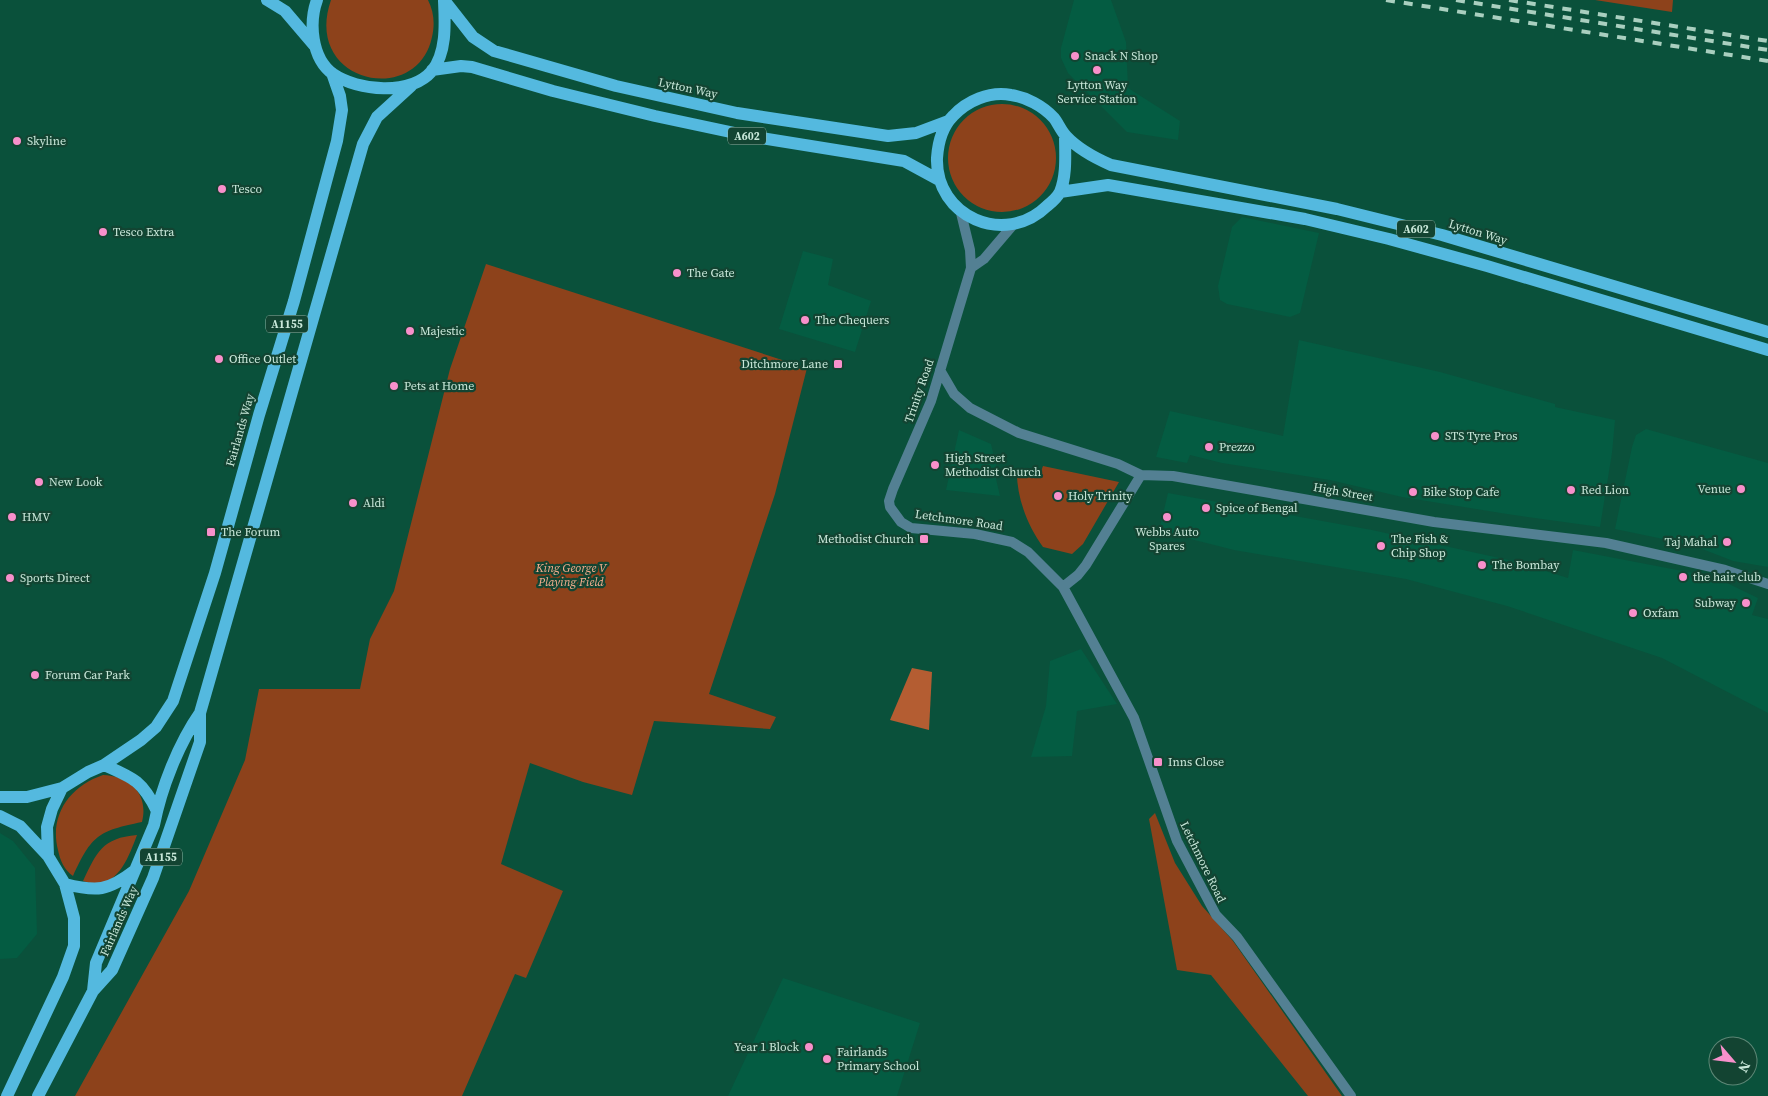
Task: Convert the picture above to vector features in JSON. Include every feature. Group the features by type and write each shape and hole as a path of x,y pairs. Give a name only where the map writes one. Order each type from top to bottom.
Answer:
{"main road":[{"path":"267,0 285,10 315,46"},
{"path":"317,0 313,10 312,31 315,46 322,61 332,73 368,87 411,86 432,70"},
{"name":"Lytton Way","path":"432,70 444,41 444,0"},
{"name":"Lytton Way","path":"444,0 473,37 494,52 616,86 737,113 888,136 916,133 948,121 968,103 990,95 1012,95 1028,100 1046,110 1065,135 1093,156 1111,165 1356,213 1442,236 1768,332"},
{"name":"A602","path":"432,70 449,67 472,67 563,94 655,116 749,136 904,161 938,180 961,213"},
{"name":"Fairlands Way","path":"62,788 88,772 104,766 156,727 172,701 215,573 259,415 294,301 337,141 342,110 340,96 332,73"},
{"name":"Fairlands Way","path":"38,1096 93,991 112,970 166,845 200,742 200,713 363,144 377,117 411,86"},
{"name":"Lytton Way","path":"938,180 939,144 948,121"},
{"path":"961,213 992,225 1014,225 1040,214 1060,192 1065,168 1065,135"},
{"name":"A602","path":"1060,192 1108,185 1306,219 1389,239 1487,266 1768,350"},
{"name":"Fairlands Way","path":"93,991 96,963 154,825 157,811 185,734 200,713"},
{"path":"104,766 127,775 142,786 157,811"},
{"path":"48,856 47,827 52,809 62,788"},
{"name":"A1155","path":"0,798 27,797 62,788"},
{"path":"0,816 20,826 48,856 66,884 74,918 74,946 63,977 7,1096"},
{"name":"Fairlands Way","path":"66,884 95,891 107,888 136,869"}],"street":[{"name":"Trinity Road","path":"895,517 889,501 918,434 971,268 970,250 961,213"},
{"path":"971,268 984,259 1014,225"},
{"name":"High Street","path":"940,370 954,394 970,408 1019,433 1118,464 1141,475 1173,476 1434,522 1606,543 1725,570 1768,584"},
{"path":"1063,587 1078,576 1086,565 1141,475"},
{"name":"Letchmore Road","path":"895,517 912,528 975,534 1012,542 1028,552 1063,587 1134,718 1176,841 1216,916 1237,937 1351,1096"}],"shaded area":[{"name":"Lytton Way Service Station","path":"1074,0 1111,0 1126,42 1128,88 1180,121 1178,140 1127,132 1068,73 1061,58 1061,48"},
{"path":"1242,217 1319,233 1300,313 1290,317 1227,304 1220,300 1218,286 1232,227"},
{"path":"803,251 833,259 828,285 871,301 855,352 779,329"},
{"path":"1299,340 1440,372 1555,404 1555,407 1615,420 1612,453 1600,527 1402,497 1330,480 1222,463 1190,455 1187,463 1156,457 1170,411 1283,436"},
{"path":"1646,429 1768,463 1768,567 1733,561 1692,545 1615,529 1632,447 1636,435"},
{"path":"959,430 991,444 997,469 996,479 1000,496 946,490"},
{"path":"1168,493 1372,530 1513,561 1568,578 1573,550 1693,573 1729,584 1758,598 1752,615 1768,619 1768,713 1662,658 1507,606 1406,579 1234,550 1159,531"},
{"path":"1081,649 1117,704 1077,711 1072,756 1031,757 1046,706 1050,661"},
{"path":"912,668 932,672 929,730 890,720"},
{"path":"0,833 13,841 35,868 37,934 17,958 0,959"},
{"name":"Fairlands Primary School","path":"783,978 920,1023 897,1096 728,1096"}],"green space":[{"path":"331,0 428,0 433,14 432,37 422,59 406,73 386,78 365,76 346,67 332,51 326,28"},
{"path":"1595,0 1673,0 1672,12"},
{"path":"1002,104 1023,108 1040,120 1052,137 1056,158 1052,179 1040,196 1023,208 1002,212 981,208 964,196 952,179 948,158 952,137 964,120 981,108"},
{"name":"King George V Playing Field","path":"486,264 807,368 775,494 709,694 776,717 770,729 654,721 632,795 583,782 530,763 501,864 563,891 526,978 515,974 462,1096 75,1096 189,891 245,760 259,689 360,689 370,639 394,591 450,369"},
{"path":"1043,466 1119,482 1083,544 1072,554 1043,547 1027,520 1018,489 1017,469 1040,474"},
{"path":"103,775 121,779 135,788 143,803 142,822 115,828 98,837 86,852 73,876 67,871 58,850 56,837 60,814 72,794 81,786"},
{"path":"1155,813 1175,863 1202,906 1233,941 1342,1096 1308,1096 1211,975 1177,970 1149,819"},
{"path":"137,835 125,863 112,878 104,882 83,881 92,862 102,848 116,839"}],"railway":[{"path":"1386,0 1768,61"},
{"path":"1456,0 1768,50"},
{"path":"1509,0 1768,41"}],"place":[{"name":"Snack N Shop","path":"1075,56"},
{"name":"Lytton Way Service Station","path":"1097,70"},
{"name":"Skyline","path":"17,141"},
{"name":"Tesco","path":"222,189"},
{"name":"Tesco Extra","path":"103,232"},
{"name":"The Gate","path":"677,273"},
{"name":"The Chequers","path":"805,320"},
{"name":"Majestic","path":"410,331"},
{"name":"Office Outlet","path":"219,359"},
{"name":"Ditchmore Lane","path":"838,364"},
{"name":"Pets at Home","path":"394,386"},
{"name":"STS Tyre Pros","path":"1435,436"},
{"name":"Prezzo","path":"1209,447"},
{"name":"High Street Methodist Church","path":"935,465"},
{"name":"New Look","path":"39,482"},
{"name":"Venue","path":"1741,489"},
{"name":"Red Lion","path":"1571,490"},
{"name":"Bike Stop Cafe","path":"1413,492"},
{"name":"Holy Trinity","path":"1058,496"},
{"name":"Aldi","path":"353,503"},
{"name":"Spice of Bengal","path":"1206,508"},
{"name":"HMV","path":"12,517"},
{"name":"Webbs Auto Spares","path":"1167,517"},
{"name":"The Forum","path":"211,532"},
{"name":"Methodist Church","path":"924,539"},
{"name":"Taj Mahal","path":"1727,542"},
{"name":"The Fish & Chip Shop","path":"1381,546"},
{"name":"The Bombay","path":"1482,565"},
{"name":"the hair club","path":"1683,577"},
{"name":"Sports Direct","path":"10,578"},
{"name":"Subway","path":"1746,603"},
{"name":"Oxfam","path":"1633,613"},
{"name":"Forum Car Park","path":"35,675"},
{"name":"Inns Close","path":"1158,762"},
{"name":"Year 1 Block","path":"809,1047"},
{"name":"Fairlands Primary School","path":"827,1059"}]}
